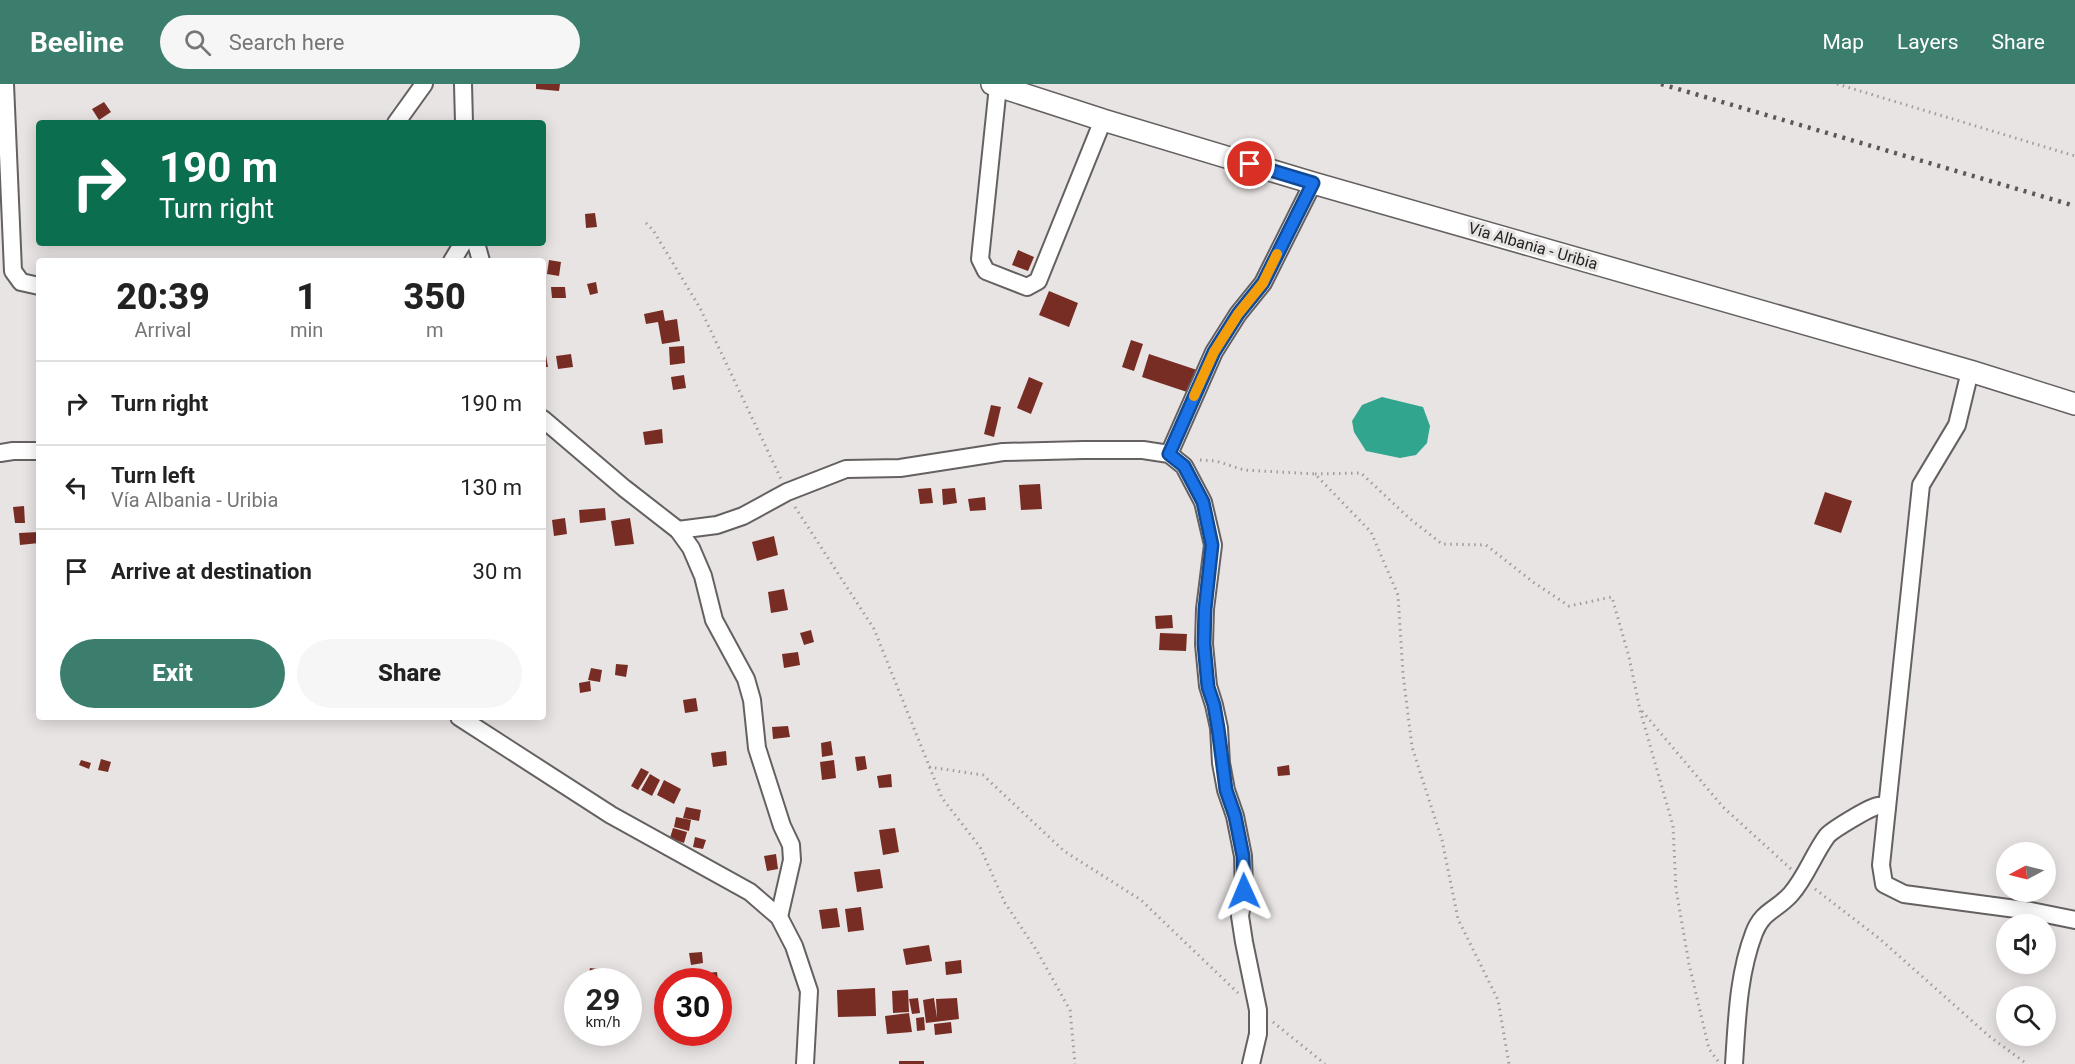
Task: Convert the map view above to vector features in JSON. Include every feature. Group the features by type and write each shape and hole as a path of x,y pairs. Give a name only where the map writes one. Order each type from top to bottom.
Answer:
{"main road":[{"name":"Vía Albania - Uribia","path":"995,85 1313,183 1970,371 2075,404"}],"street":[{"path":"5,84 13,271 21,282 36,285"},
{"path":"398,120 424,84"},
{"path":"464,84 464,120"},
{"path":"995,85 980,259 986,271 1027,287 1038,281 1103,120"},
{"path":"1169,454 1214,352 1238,314 1263,283 1313,183"},
{"path":"1970,371 1957,425 1921,485 1881,866 1884,884 1904,894 2009,908 2075,920"},
{"path":"546,422 624,488 678,530 691,548 703,576 714,620 746,679 752,700 757,748 782,826 791,845 792,861 779,917"},
{"path":"678,530 717,525 735,519 787,492 846,469 900,468 1003,452 1143,450 1169,454 1184,466 1203,502 1212,545 1205,609 1204,644 1208,687 1216,716 1226,790 1235,816 1243,856 1244,891 1240,916 1258,1010 1258,1034 1251,1064"},
{"path":"0,453 36,451"},
{"path":"464,720 611,815 750,892 779,917 794,946 809,991 805,1064"},
{"path":"1734,1064 1743,968 1761,919 1783,903 1802,879 1828,835 1876,806 1887,807"}],"path":[{"path":"1837,84 2075,156"},
{"path":"646,223 653,230 700,308 799,515 874,629 942,798 980,847 1005,903 1037,951 1070,1010 1075,1064"},
{"path":"1184,466 1202,460 1216,461 1244,470 1316,474 1361,473 1409,518 1442,544 1486,545 1533,582 1569,606 1612,597 1629,657 1640,710 1673,826 1677,889 1689,964 1709,1049 1720,1064"},
{"path":"1316,474 1371,532 1398,595 1403,674 1412,747 1442,840 1458,919 1498,1000 1509,1064"},
{"path":"1640,710 1723,807 1802,879 1880,939 1989,1036 2027,1064"},
{"path":"929,767 983,775 1064,851 1141,900 1258,1010 1325,1064"}],"shaded area":[{"path":"1382,397 1423,407 1430,426 1427,443 1416,455 1400,458 1366,451 1354,432 1352,421 1362,405"}],"building":[{"path":"536,84 560,84 559,91 536,89"},
{"path":"104,102 111,112 99,120 92,109"},
{"path":"595,213 597,227 586,228 585,214"},
{"path":"1018,250 1034,257 1028,271 1012,265"},
{"path":"549,260 561,262 559,276 547,274"},
{"path":"596,282 598,293 590,295 587,284"},
{"path":"551,287 565,287 566,298 552,298"},
{"path":"1049,291 1078,303 1069,327 1039,315"},
{"path":"663,310 665,321 677,319 680,341 662,344 658,322 646,324 644,314"},
{"path":"1131,340 1143,344 1134,371 1122,367"},
{"path":"684,346 685,363 670,365 669,347"},
{"path":"571,354 573,367 558,369 556,356"},
{"path":"1149,354 1197,370 1190,393 1142,377"},
{"path":"684,375 686,388 673,390 671,377"},
{"path":"1029,377 1043,383 1031,414 1017,408"},
{"path":"991,405 1001,407 994,437 984,434"},
{"path":"662,429 663,443 645,445 643,432"},
{"path":"1040,484 1042,509 1021,510 1019,485"},
{"path":"931,488 933,503 920,504 918,489"},
{"path":"955,488 957,503 943,505 942,489"},
{"path":"1825,492 1852,501 1841,533 1814,524"},
{"path":"985,497 986,510 970,511 968,499"},
{"path":"24,506 25,523 15,523 13,507"},
{"path":"605,508 606,520 580,523 579,510"},
{"path":"565,518 567,534 554,536 552,520"},
{"path":"630,518 634,544 615,546 611,521"},
{"path":"36,532 36,543 20,545 19,533"},
{"path":"774,536 778,555 757,561 752,542"},
{"path":"784,589 788,610 771,613 768,592"},
{"path":"1172,615 1173,628 1156,629 1155,616"},
{"path":"811,630 814,642 804,645 800,633"},
{"path":"1160,633 1187,634 1186,651 1159,650"},
{"path":"798,652 800,665 784,668 782,654"},
{"path":"616,664 628,665 626,677 615,675"},
{"path":"591,668 602,670 600,682 588,680"},
{"path":"590,681 591,691 580,693 579,683"},
{"path":"696,698 698,711 685,713 683,700"},
{"path":"788,726 790,737 773,739 772,727"},
{"path":"831,741 833,755 822,757 821,743"},
{"path":"726,751 727,765 713,767 711,753"},
{"path":"865,756 867,769 857,771 855,757"},
{"path":"101,759 111,762 108,772 98,770"},
{"path":"81,760 91,763 89,769 79,765"},
{"path":"834,760 836,778 822,780 820,762"},
{"path":"1289,765 1290,775 1278,776 1277,767"},
{"path":"641,768 649,772 638,790 631,786"},
{"path":"650,774 660,780 652,796 641,790"},
{"path":"891,774 892,787 879,788 877,776"},
{"path":"664,780 681,789 674,804 657,795"},
{"path":"686,807 701,810 699,821 683,818"},
{"path":"676,817 691,820 689,831 674,827"},
{"path":"673,828 687,832 684,843 670,838"},
{"path":"895,828 899,852 883,855 879,830"},
{"path":"695,837 706,840 703,849 693,847"},
{"path":"776,854 778,869 767,871 764,856"},
{"path":"880,869 883,888 857,892 854,872"},
{"path":"861,907 864,930 848,932 845,909"},
{"path":"837,908 840,927 822,929 819,910"},
{"path":"929,945 932,961 906,965 903,949"},
{"path":"702,952 703,963 691,965 689,953"},
{"path":"961,960 962,973 946,975 945,962"},
{"path":"875,988 876,1016 838,1017 837,990"},
{"path":"908,990 909,1012 893,1013 892,991"},
{"path":"918,998 920,1013 912,1014 909,999"},
{"path":"934,998 937,1018 936,999 957,998 959,1019 926,1023 923,1000"},
{"path":"909,1013 912,1032 887,1034 885,1016"},
{"path":"924,1017 925,1030 917,1031 916,1018"},
{"path":"951,1022 952,1033 935,1035 934,1024"},
{"path":"899,1061 924,1061 924,1064 899,1064"}],"railway":[{"path":"1661,84 2075,206"}],"slow traffic":[{"path":"1194,396 1214,352 1238,314 1263,283 1277,254"}],"route":[{"path":"1244,891 1243,856 1221,763 1218,728 1208,687 1204,644 1205,609 1212,545 1203,502 1184,466 1169,454 1214,352 1238,314 1263,283 1313,183 1250,164"}]}
